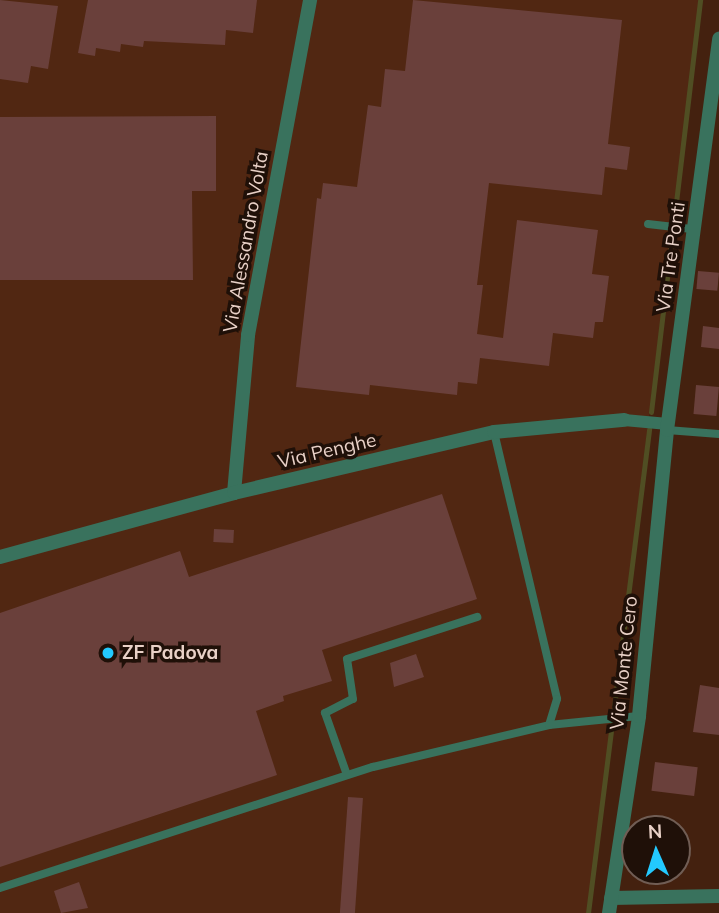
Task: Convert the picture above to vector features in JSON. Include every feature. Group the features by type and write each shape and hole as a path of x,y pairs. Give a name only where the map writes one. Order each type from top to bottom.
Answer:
{"street":[{"name":"Via Alessandro Volta","path":"234,492 248,335 310,0"},
{"name":"Via Tre Ponti","path":"668,427 719,38"},
{"name":"Via Penghe","path":"0,557 234,492 494,432 624,420 668,427"},
{"name":"Via Monte Cero","path":"668,427 610,905 719,896"}],"lane":[{"path":"648,224 692,229"},
{"path":"668,427 719,435"},
{"path":"494,432 557,699 549,725"},
{"path":"347,775 325,713 353,699 348,659 477,617"},
{"path":"0,888 347,775 549,725 595,718 633,717"}],"shaded area":[{"path":"0,0 700,0 588,913 0,913"}],"building":[{"path":"0,0 58,6 48,69 31,66 28,83 0,79"},
{"path":"88,0 257,0 253,33 226,30 225,45 144,41 143,47 121,44 120,52 96,48 95,56 78,53"},
{"path":"413,0 622,20 608,144 630,147 627,170 605,167 602,195 489,183 477,285 483,285 477,334 503,338 517,220 598,230 592,274 609,276 603,322 595,322 593,338 553,333 549,366 480,358 477,384 458,382 457,395 370,385 369,395 296,387 317,198 321,199 323,183 357,187 368,105 381,107 385,69 405,71"},
{"path":"216,116 216,191 192,191 193,280 0,280 0,117"},
{"path":"698,271 719,273 717,291 696,289"},
{"path":"703,326 719,328 719,349 701,347"},
{"path":"696,385 719,387 716,416 693,414"},
{"path":"442,494 477,599 322,650 332,681 283,696 284,701 256,711 277,775 0,867 0,613 180,551 189,577"},
{"path":"214,529 234,530 233,543 213,542"},
{"path":"416,654 424,677 394,687 390,663"},
{"path":"700,685 719,688 719,735 693,732"},
{"path":"655,762 698,767 694,796 651,791"},
{"path":"348,797 363,798 355,913 340,913"},
{"path":"79,882 88,908 61,913 54,891"}],"waterway":[{"path":"651,412 700,0"},
{"path":"588,913 649,429"}],"place":[{"name":"ZF Padova","path":"108,653"}]}
